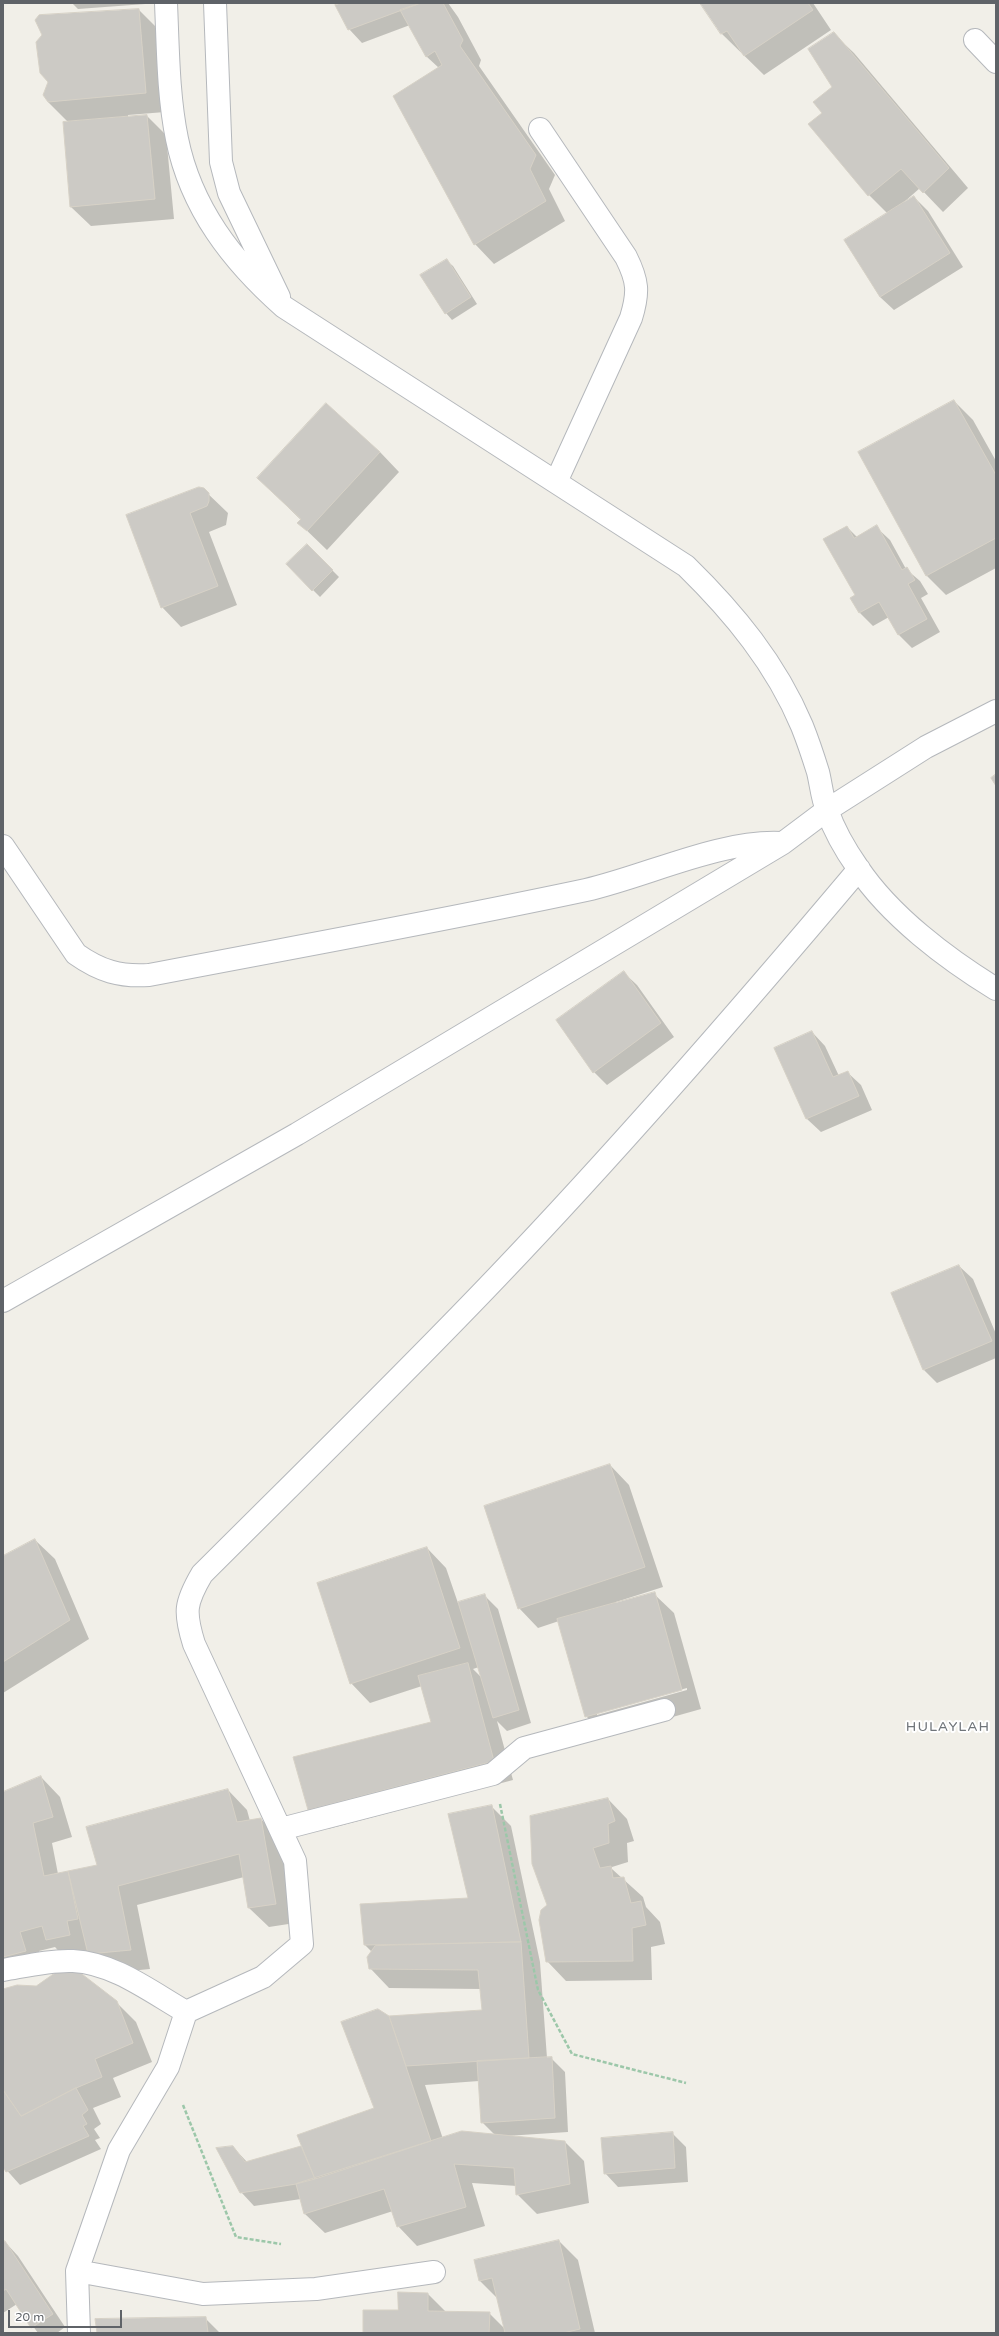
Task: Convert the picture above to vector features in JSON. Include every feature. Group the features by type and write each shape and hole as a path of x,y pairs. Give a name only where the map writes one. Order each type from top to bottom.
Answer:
{"street":[{"path":"166,3 171,100 177,140 189,178 205,214 226,248 253,280 284,307 686,566 722,601 754,640 780,682 802,726 818,771 827,810 859,870 895,911 936,947 996,989"},
{"path":"215,3 221,162 224,177 229,193 284,307"},
{"path":"975,40 996,62"},
{"path":"540,129 626,257 635,276 637,298 631,318 556,482"},
{"path":"3,1301 297,1134 783,843 827,810 926,747 996,711"},
{"path":"3,846 76,954 92,966 110,973 129,976 149,975 588,889 737,846 767,842 783,843"},
{"path":"79,2333 77,2271 119,2150 168,2067 186,2012 263,1977 302,1944 295,1861 194,1644 186,1621 189,1596 202,1574 372,1405 504,1269 622,1142 743,1007 859,870"},
{"path":"281,1829 493,1774 524,1748 664,1710"},
{"path":"3,1970 52,1962 72,1961 93,1964 112,1970 186,2012"},
{"path":"77,2271 204,2294 316,2289 434,2272"}],"path":[{"path":"493,1774 538,1990 572,2054 686,2083"},
{"path":"168,2067 236,2236 281,2244"}],"building":[{"path":"342,3 421,3 348,30 335,5"},
{"path":"421,3 443,3 463,40 460,46 536,155 530,169 546,201 474,245 393,96 442,65 435,51 426,57 400,10"},
{"path":"700,3 808,3 813,10 744,56 727,31 721,34"},
{"path":"139,9 146,93 48,102 43,95 48,82 40,73 36,42 42,35 35,20 39,15"},
{"path":"834,32 949,168 923,193 901,169 868,196 808,124 822,113 813,102 832,87 808,49"},
{"path":"147,115 155,199 70,207 63,122"},
{"path":"914,196 950,253 880,297 844,240"},
{"path":"447,259 471,297 445,314 420,275"},
{"path":"954,400 996,475 996,538 926,576 858,452"},
{"path":"326,403 380,452 307,531 297,523 301,519 257,478"},
{"path":"199,487 204,488 209,493 209,501 207,506 190,513 218,586 161,608 126,515"},
{"path":"877,525 902,570 907,567 915,580 908,584 927,619 898,635 879,602 859,613 850,598 855,595 823,539 847,526 854,538"},
{"path":"307,544 333,570 312,591 286,564"},
{"path":"996,774 996,786 991,778"},
{"path":"624,971 661,1023 593,1073 556,1020"},
{"path":"812,1031 833,1077 848,1071 859,1096 806,1119 774,1048"},
{"path":"959,1265 992,1341 923,1370 891,1293"},
{"path":"610,1464 645,1567 518,1609 484,1506"},
{"path":"35,1539 70,1620 3,1662 3,1556"},
{"path":"427,1547 460,1648 350,1684 317,1583"},
{"path":"655,1592 682,1690 585,1717 557,1619"},
{"path":"485,1594 519,1710 493,1718 458,1602"},
{"path":"468,1663 494,1761 308,1810 293,1757 431,1722 418,1676"},
{"path":"41,1776 53,1817 33,1823 44,1876 68,1871 78,1919 67,1921 70,1935 46,1940 42,1926 20,1932 26,1951 3,1957 3,1792"},
{"path":"228,1789 237,1822 261,1818 276,1904 248,1908 239,1854 118,1886 131,1950 88,1954 68,1871 97,1865 86,1827"},
{"path":"608,1798 615,1821 608,1824 609,1843 593,1848 600,1868 611,1866 613,1878 624,1877 631,1903 641,1901 646,1925 632,1928 633,1961 546,1962 539,1920 541,1910 547,1905 532,1864 530,1816"},
{"path":"492,1805 521,1942 364,1945 360,1904 468,1898 448,1814"},
{"path":"521,1942 529,2058 406,2066 389,2016 482,2010 478,1970 369,1969 367,1957 375,1946"},
{"path":"58,1971 78,1971 117,2001 133,2043 95,2059 102,2077 76,2088 21,2116 3,2090 3,1989 17,1985 36,1986"},
{"path":"378,2009 389,2016 431,2141 315,2179 297,2135 374,2108 341,2022"},
{"path":"552,2057 555,2118 481,2123 477,2061"},
{"path":"76,2088 88,2110 82,2115 87,2124 83,2126 89,2136 6,2172 3,2167 3,2090 21,2116"},
{"path":"462,2131 565,2141 570,2184 516,2195 514,2168 454,2164 466,2207 397,2227 384,2189 304,2214 296,2184"},
{"path":"673,2132 675,2168 604,2174 601,2138"},
{"path":"233,2146 245,2162 301,2146 315,2179 296,2184 240,2193 216,2148"},
{"path":"559,2240 580,2329 563,2333 505,2333 492,2278 479,2281 474,2260"},
{"path":"5,2241 53,2314 31,2328 6,2289 3,2291 3,2242"},
{"path":"398,2292 428,2293 428,2311 490,2312 489,2333 363,2333 363,2310 398,2310"},
{"path":"206,2317 208,2333 97,2333 95,2319"}],"district":[{"name":"HULAYLAH","path":"948,1727"}]}
